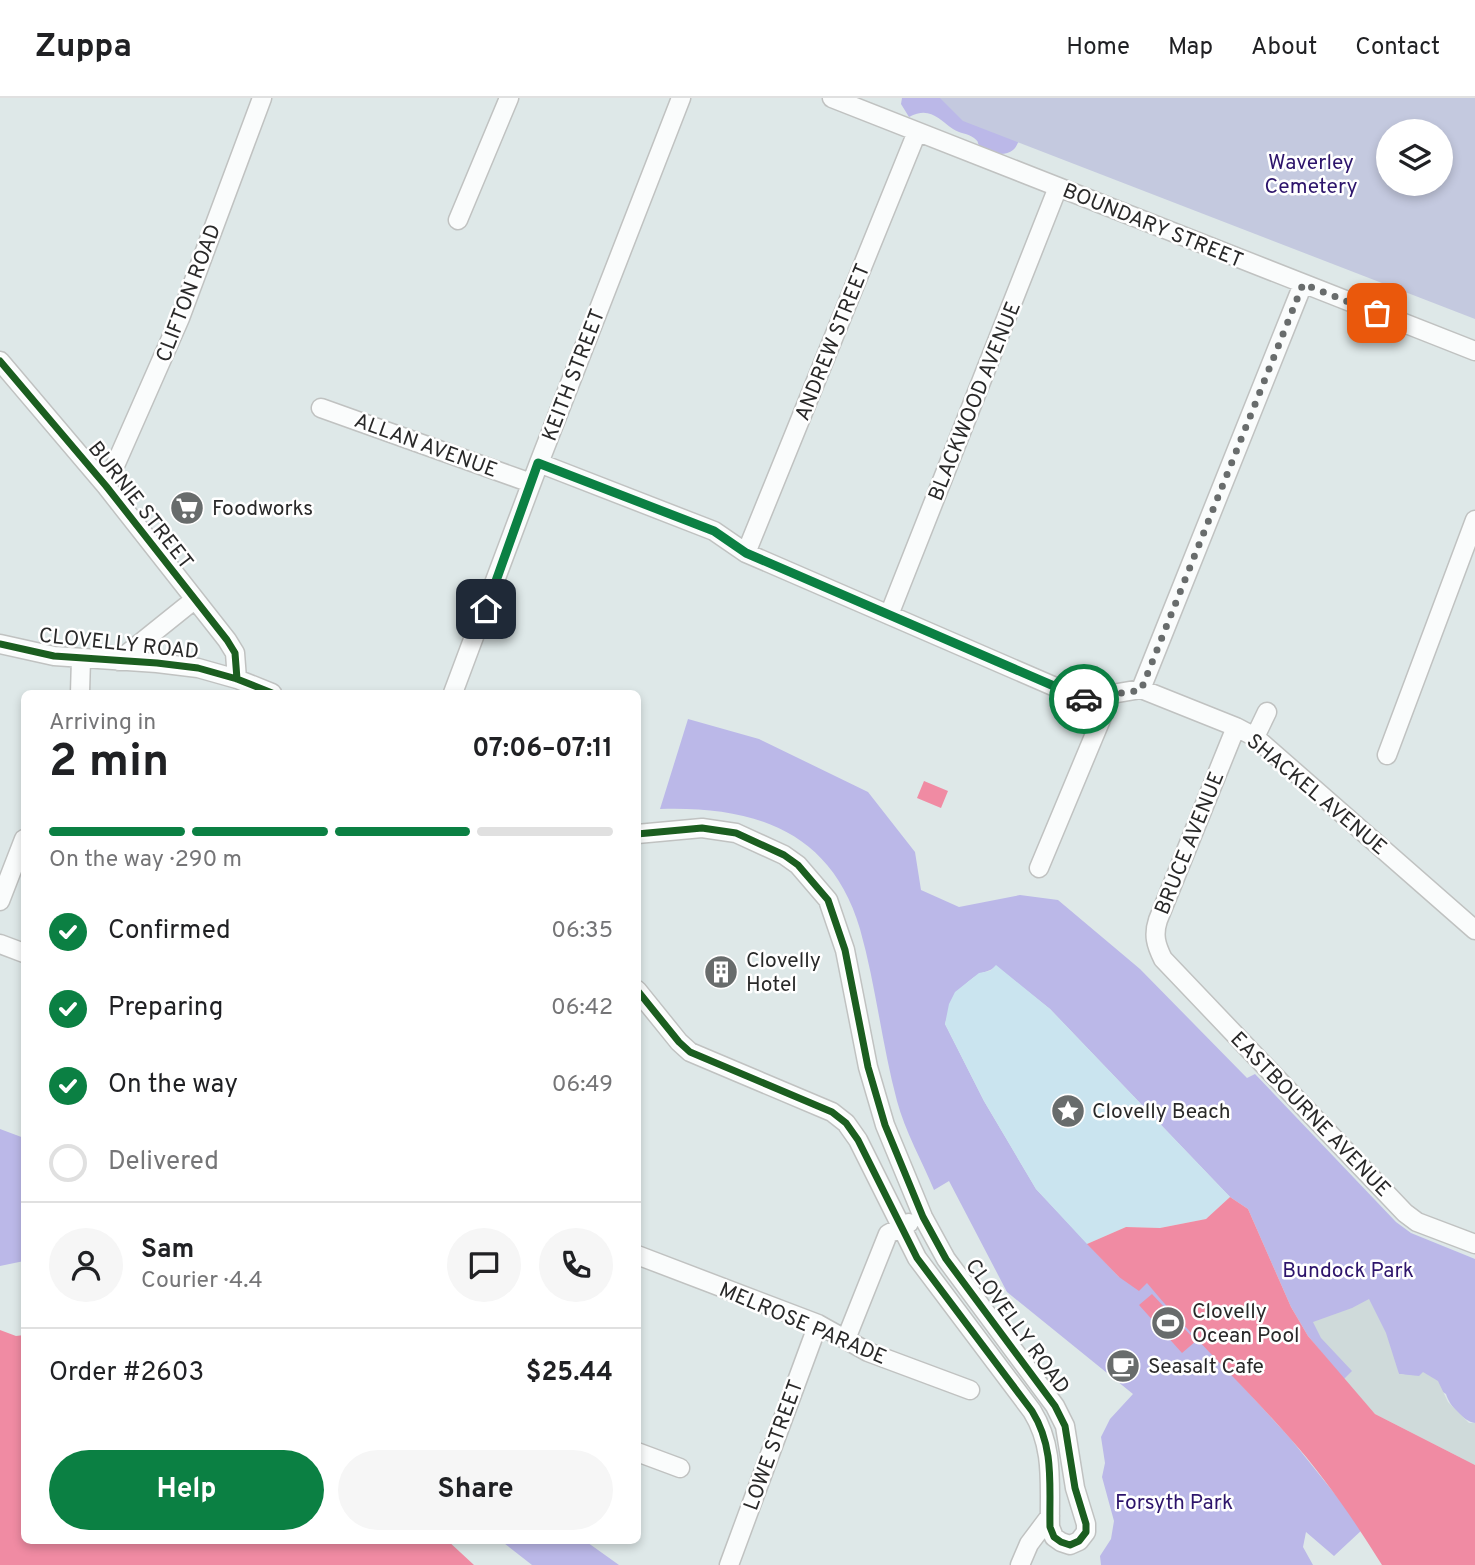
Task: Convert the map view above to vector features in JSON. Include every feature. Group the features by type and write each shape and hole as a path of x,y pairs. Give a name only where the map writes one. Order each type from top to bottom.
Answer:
{"street":[{"name":"CLIFTON ROAD","path":"106,486 180,318 262,98"},
{"path":"458,220 509,98"},
{"name":"KEITH STREET","path":"454,690 538,463 681,98"},
{"name":"BOUNDARY STREET","path":"832,98 1475,351"},
{"name":"ANDREW STREET","path":"746,553 917,132"},
{"name":"BLACKWOOD AVENUE","path":"889,615 1058,187"},
{"path":"538,463 714,531 746,553 1083,699 1141,690 1303,284"},
{"name":"BURNIE STREET","path":"0,361 106,486 235,653 237,679"},
{"name":"ALLAN AVENUE","path":"321,408 531,483"},
{"path":"1387,755 1475,520"},
{"path":"118,661 194,600"},
{"name":"CLOVELLY ROAD","path":"0,644 38,654 198,668 264,690"},
{"path":"80,690 81,659"},
{"name":"SHACKEL AVENUE","path":"1141,690 1255,737 1475,930"},
{"path":"1040,868 1102,717 1102,696"},
{"path":"1255,737 1267,712"},
{"name":"BRUCE AVENUE","path":"1163,959 1155,940 1158,920 1236,727"},
{"path":"641,834 702,828 736,833 785,855 798,865 821,890 836,919 845,950 868,1068 885,1125 923,1217 888,1234 846,1339"},
{"path":"0,901 21,847"},
{"path":"0,944 21,952"},
{"name":"EASTBOURNE AVENUE","path":"1163,959 1405,1213 1417,1222 1475,1244"},
{"name":"CLOVELLY ROAD","path":"641,995 678,1042 690,1052 832,1112 846,1123 858,1140 917,1258 1042,1427 1048,1444 1050,1516 1054,1536 1060,1542 1070,1545 1079,1541 1086,1532 1086,1524 1078,1502 1062,1417 946,1259 923,1217"},
{"name":"MELROSE PARADE","path":"641,1257 818,1324 869,1352 970,1390"},
{"name":"LOWE STREET","path":"729,1565 818,1324"},
{"path":"641,1453 680,1468"},
{"path":"1020,1565 1029,1544 1050,1516"}],"green space":[{"path":"902,98 954,98 1019,141 1010,152 997,154 988,151 972,136 956,131 933,115 923,113 909,117 901,104"},
{"name":"Waverley Cemetery","path":"940,98 1475,98 1475,319 963,121"},
{"name":"Bundock Park","path":"688,719 759,739 868,792 915,852 921,890 959,907 1020,895 1058,900 1140,969 1247,1078 1255,1074 1396,1222 1411,1233 1475,1259 1475,1423 1457,1412 1446,1394 1419,1377 1399,1374 1397,1371 1351,1388 1308,1336 1291,1307 1248,1209 1230,1197 1050,1009 996,966 969,981 952,1002 945,1024 984,1101 1036,1189 1119,1277 1147,1282 1290,1438 1363,1529 1334,1556 1306,1532 1303,1547 1313,1565 1101,1565 1100,1556 1111,1539 1114,1521 1102,1477 1105,1463 1101,1437 1110,1419 1133,1394 1007,1292 949,1181 934,1190 900,1112 860,929 847,895 830,868 808,847 784,831 757,820 694,809 660,809"},
{"path":"0,1129 21,1137 21,1262 0,1266"},
{"path":"505,1544 590,1544 619,1565 532,1565"}],"sand":[{"name":"Clovelly Beach","path":"996,965 1050,1009 1230,1197 1206,1219 1160,1228 1126,1227 1087,1244 1036,1189 984,1101 945,1024 949,1004 955,992 979,973 990,971"}],"shaded area":[{"path":"924,781 948,791 941,808 917,798"},
{"path":"1230,1197 1248,1209 1291,1307 1308,1336 1375,1414 1475,1465 1475,1565 1382,1565 1326,1483 1271,1417 1147,1283 1139,1291 1119,1277 1087,1244 1126,1227 1160,1228 1206,1219"},
{"name":"Clovelly Ocean Pool","path":"1152,1294 1196,1341 1182,1353 1139,1305"},
{"path":"1369,1299 1386,1333 1399,1374 1419,1376 1423,1372 1438,1381 1448,1402 1469,1423 1475,1423 1475,1465 1375,1414 1344,1379 1352,1371 1321,1338 1313,1322"},
{"path":"0,1330 21,1335 21,1544 451,1544 474,1565 0,1565"}],"cycle path":[{"path":"0,361 106,486 227,640 235,653 237,679"},
{"path":"0,644 54,656 198,668 264,690"},
{"path":"641,834 702,828 736,833 784,855 798,865 828,900 845,950 868,1067 885,1125 923,1217 946,1259 1055,1406 1065,1426 1075,1488 1086,1524 1086,1532 1079,1541 1070,1545 1061,1542 1054,1537 1050,1527 1048,1453 1032,1411 917,1258 858,1140 846,1123 832,1112 690,1052 641,995"}],"way so far":[{"path":"1084,699 1141,690 1303,284 1377,313"}],"place":[{"name":"Foodworks","path":"187,508"},
{"name":"Clovelly Hotel","path":"721,972"},
{"name":"Clovelly Beach","path":"1068,1111"},
{"name":"Clovelly Ocean Pool","path":"1168,1323"},
{"name":"Seasalt Cafe","path":"1123,1366"}],"route":[{"path":"486,609 538,463 714,531 746,553 1084,699"}],"park label":[{"name":"Forsyth Park","path":"1174,1502"}]}
